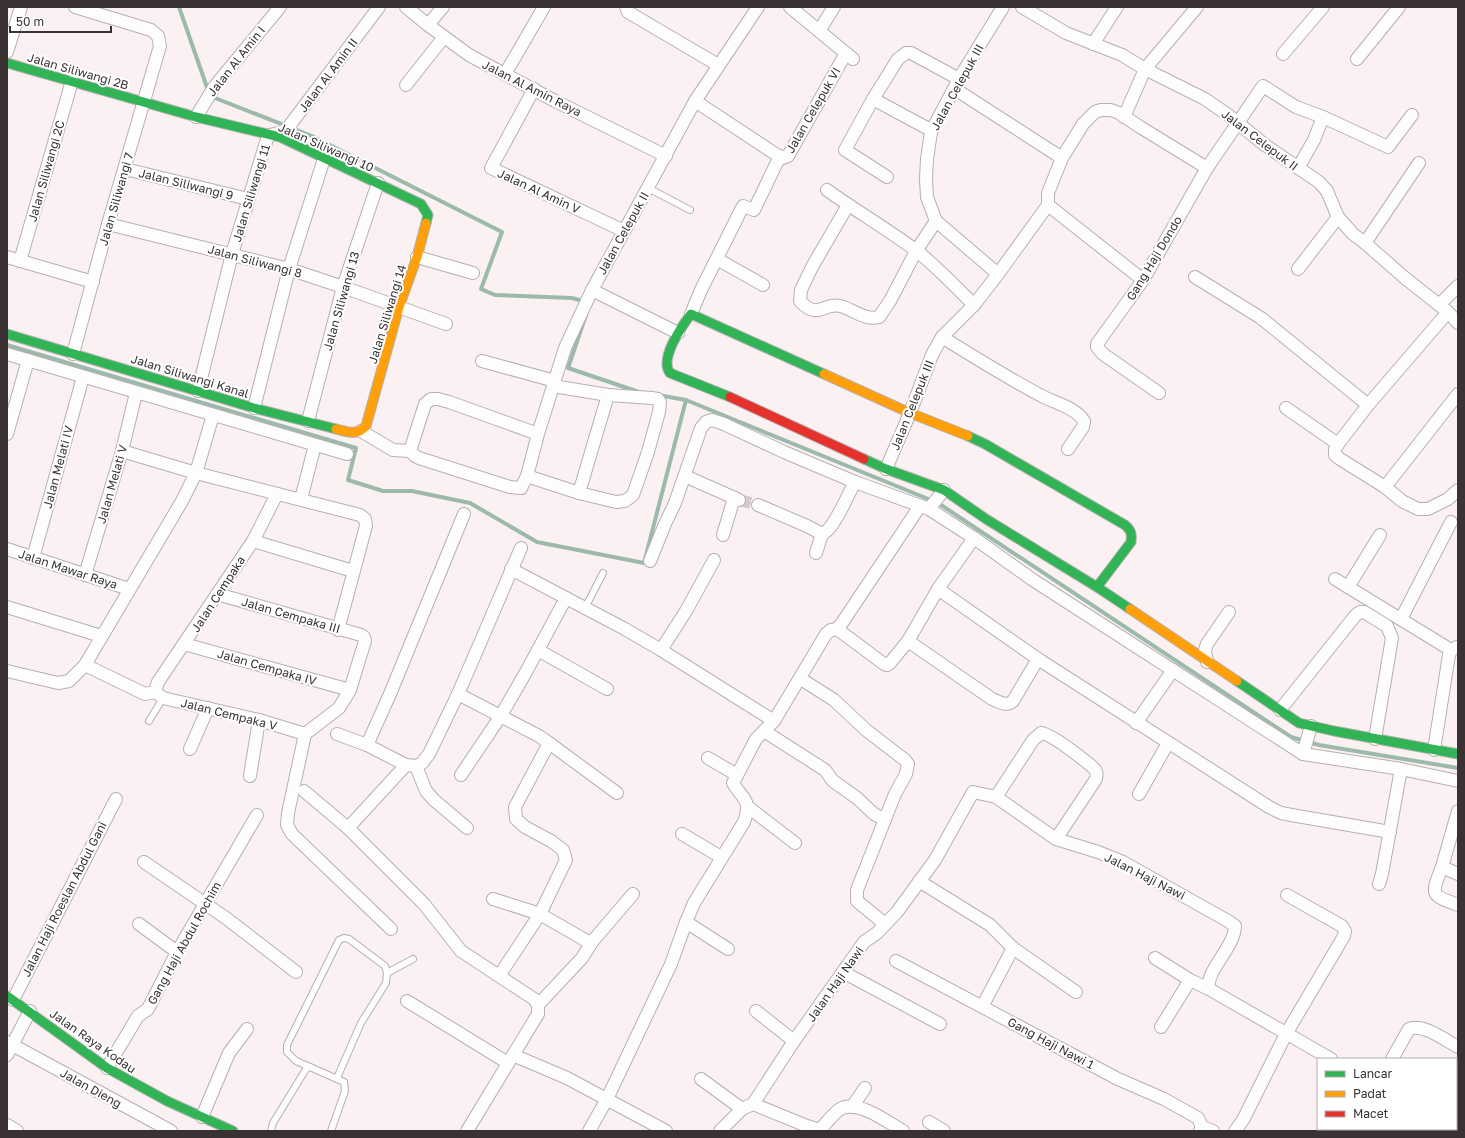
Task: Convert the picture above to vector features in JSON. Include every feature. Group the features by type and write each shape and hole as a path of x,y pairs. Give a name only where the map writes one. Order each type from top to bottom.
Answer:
{"street":[{"path":"7,52 11,26 21,7"},
{"path":"75,7 98,10"},
{"name":"Jalan Al Amin I","path":"196,117 215,86 280,7"},
{"name":"Jalan Al Amin II","path":"270,135 287,129 380,7"},
{"name":"Jalan Al Amin Raya","path":"406,7 428,26 469,55 666,156"},
{"path":"428,26 443,7"},
{"path":"505,74 544,7"},
{"path":"626,7 628,12 718,65"},
{"name":"Jalan Celepuk II","path":"527,476 564,348 581,312 695,101 758,7"},
{"path":"790,7 819,31 834,7"},
{"name":"Jalan Celepuk III","path":"886,469 910,413 932,355 942,337 974,305 998,274 936,221 927,197 927,159 932,132 957,84 1002,7"},
{"name":"Jalan Celepuk II","path":"1022,7 1066,33 1122,55 1145,69 1205,99 1239,123 1265,145 1319,182 1327,191 1338,216 1353,234 1404,278 1443,308 1458,323"},
{"path":"1094,44 1117,7"},
{"path":"1124,117 1145,69 1197,7"},
{"path":"1283,54 1323,7"},
{"path":"1357,59 1399,7"},
{"name":"Jalan Siliwangi 7","path":"73,354 108,224 160,46 158,36 151,30 98,10"},
{"name":"Jalan Celepuk VI","path":"695,101 783,158 788,156 849,56 819,31"},
{"path":"406,85 444,37"},
{"path":"887,177 845,150 898,59 906,53 911,53 920,57 1062,158"},
{"name":"Jalan Siliwangi 2B","path":"7,63 143,102"},
{"name":"Jalan Siliwangi 2C","path":"20,261 72,81"},
{"name":"Gang Haji Dondo","path":"1159,393 1103,354 1097,346 1143,280 1207,168 1263,86 1296,107 1323,117"},
{"name":"Jalan Al Amin V","path":"534,89 491,168 624,231"},
{"path":"874,99 927,128"},
{"name":"Jalan Siliwangi 10","path":"143,102 280,138 412,199 425,208"},
{"path":"1143,280 1048,205 1047,199 1049,188 1062,158 1083,124 1095,112 1101,110 1111,110 1119,113 1207,168"},
{"path":"1298,168 1314,140 1323,117 1388,147 1412,116"},
{"name":"Jalan Siliwangi 11","path":"198,391 232,254 267,139 270,135"},
{"path":"780,156 754,210 743,206 701,290 691,314 678,333 666,363 667,369 670,373 744,403 886,469 943,492 1097,587 1207,662 1310,729 1458,754"},
{"path":"254,408 289,269 324,159"},
{"path":"1365,243 1419,163"},
{"name":"Jalan Siliwangi 9","path":"125,169 248,200"},
{"name":"Jalan Siliwangi 13","path":"308,421 343,287 378,183"},
{"path":"827,190 928,260 974,305"},
{"path":"998,274 1048,205"},
{"path":"848,206 800,290 800,301 807,309 822,310 833,306 840,306 862,315 875,318 879,317 890,301 916,251 936,221"},
{"name":"Jalan Siliwangi 14","path":"364,429 399,307 417,257 428,215 425,208"},
{"path":"1298,269 1338,216"},
{"name":"Jalan Siliwangi 8","path":"108,224 289,269 446,324"},
{"path":"7,257 93,282"},
{"path":"417,257 474,273"},
{"path":"717,259 763,285"},
{"path":"1195,277 1261,318 1368,405"},
{"path":"1458,286 1443,308 1335,449 1335,455 1340,459 1385,487 1402,501 1418,508 1428,509 1448,499 1458,490"},
{"path":"591,292 678,333"},
{"path":"691,314 910,413 956,430 985,444 1130,529 1132,533 1131,542 1097,587"},
{"name":"Jalan Siliwangi Kanal","path":"7,334 254,408 353,432 364,429"},
{"path":"942,337 982,362 1040,395 1064,406 1079,416 1084,421 1083,427 1068,448"},
{"path":"7,354 347,454"},
{"path":"7,434 28,360"},
{"path":"364,429 393,450 410,451 419,458 510,487 521,488 527,476 580,493 616,502 625,501 633,495 648,452 659,412 660,402 658,400 652,398 608,395 554,384 482,361"},
{"name":"Jalan Melati IV","path":"34,558 83,377"},
{"name":"Jalan Melati V","path":"85,575 122,451 136,393"},
{"path":"1385,487 1458,394"},
{"path":"580,493 608,395"},
{"path":"410,451 425,404 431,399 449,402 538,434"},
{"path":"1286,408 1338,444"},
{"path":"7,671 58,683 69,681 85,665 182,501 196,473 213,415"},
{"path":"650,561 685,476 701,428 706,422 712,420 854,482 927,507 1033,580 1304,752 1458,781"},
{"path":"301,499 315,445"},
{"path":"122,451 196,473 360,515 365,519 366,526 338,630"},
{"path":"685,476 737,499 723,535"},
{"path":"816,553 822,534 826,533 832,526 854,482"},
{"path":"589,1131 607,1099 671,964 694,903 744,822 748,807 745,798 733,783 737,774 756,740 774,722 826,634 831,630 837,629 927,507 943,492"},
{"name":"Jalan Cempaka","path":"159,695 158,682 252,541 277,494"},
{"path":"758,505 822,534"},
{"path":"367,745 390,694 464,514"},
{"path":"1401,618 1451,522"},
{"path":"1348,587 1380,535"},
{"path":"837,629 887,665 908,641 938,589 974,538"},
{"path":"252,541 353,571"},
{"path":"348,828 411,765 422,763 429,754 458,694 521,548"},
{"name":"Jalan Mawar Raya","path":"7,549 129,589"},
{"path":"661,650 686,611 714,560"},
{"path":"511,569 661,650 774,722"},
{"path":"1335,579 1455,648 1449,655 1434,750"},
{"path":"938,589 1038,659 1269,807 1281,812 1390,832"},
{"name":"Jalan Cempaka III","path":"217,594 364,637 365,641 350,690"},
{"path":"461,775 500,717 566,598"},
{"path":"7,607 101,636"},
{"path":"1207,662 1205,650 1207,644 1229,612"},
{"path":"1280,710 1355,616 1360,612 1364,612 1387,626 1392,638 1375,739"},
{"path":"908,641 992,699 1004,704 1010,704 1013,701 1038,659"},
{"name":"Jalan Cempaka IV","path":"184,644 350,690"},
{"path":"538,650 607,689"},
{"name":"Jalan Cempaka V","path":"85,665 145,694 159,695 259,720 305,734"},
{"path":"1136,722 1173,670"},
{"path":"800,679 834,700 866,730 905,760 908,764 906,774 895,794 857,890 856,896 857,901 885,924"},
{"path":"350,690 339,708 305,734 288,813 287,825 292,834 391,929"},
{"path":"458,694 539,736 617,793"},
{"path":"190,749 208,708"},
{"path":"250,776 259,720"},
{"path":"1304,752 1310,729"},
{"path":"764,731 825,770 833,781 857,798 874,814 885,820"},
{"path":"996,797 1033,740 1041,733 1045,733 1077,755 1095,768 1097,773 1096,779 1056,839"},
{"path":"337,734 367,745 411,765 426,791 434,800 467,828"},
{"path":"499,976 540,914 566,860 563,850 551,841 525,827 516,819 515,807 549,743"},
{"path":"1139,794 1168,743"},
{"path":"708,758 737,774"},
{"path":"1379,884 1401,770"},
{"path":"304,791 348,828 424,904 461,952 534,1000 538,1005 538,1014 466,1131"},
{"name":"Jalan Haji Nawi","path":"720,1131 748,1107 864,942 877,932 896,912 935,860 971,794 974,792 996,797 1056,839 1098,852 1123,862 1235,926 1235,934 1211,976 1208,984 1209,989"},
{"name":"Jalan Haji Roeslan Abdul Gani","path":"10,998 116,799"},
{"path":"748,807 795,843"},
{"path":"1458,811 1434,889 1435,894 1439,898 1458,905"},
{"name":"Gang Haji Abdul Rochim","path":"107,1068 138,1016 148,1009 177,952 258,815"},
{"path":"682,834 721,857"},
{"path":"144,862 226,918 296,972"},
{"path":"1442,867 1458,874"},
{"path":"919,881 990,925 1013,948 1076,992"},
{"path":"538,1005 582,958 592,942 633,894"},
{"path":"1235,1131 1243,1120 1286,1034 1344,936 1345,931 1342,926 1288,895"},
{"path":"493,899 540,914 585,940 592,942"},
{"path":"686,922 728,949"},
{"path":"139,924 177,952"},
{"path":"982,1007 1013,948"},
{"path":"1156,958 1190,980 1209,989 1329,1058"},
{"name":"Gang Haji Nawi 1","path":"896,961 1118,1079 1164,1099 1198,1118 1205,1130"},
{"path":"843,972 940,1024"},
{"path":"1161,1027 1190,980"},
{"name":"Jalan Raya Kodau","path":"10,998 107,1068 167,1102 233,1131"},
{"path":"408,1001 510,1059 567,1078 666,1131"},
{"path":"9,1047 30,1011"},
{"path":"756,1011 794,1040"},
{"path":"1393,1058 1409,1029 1413,1027 1427,1030 1458,1047"},
{"path":"202,1117 229,1053 247,1028"},
{"name":"Jalan Dieng","path":"9,1047 170,1131"},
{"path":"701,1079 748,1107 820,1130 839,1110 847,1106 871,1111 903,1131"},
{"path":"852,1107 865,1088"},
{"path":"929,1122 944,1131"},
{"path":"7,1125 17,1131"}],"lane":[{"path":"648,188 690,210"},
{"path":"585,608 603,573"},
{"path":"149,721 159,695"},
{"path":"331,1131 345,1091 344,1082 296,1060 287,1052 287,1045 339,940 348,938 385,966 387,973 386,983 361,1024 337,1078"},
{"path":"387,973 413,959"},
{"path":"271,1131 273,1123 306,1069 310,1067"}],"waterway":[{"path":"179,7 210,96 312,136 502,232 481,289 495,295 572,298 586,302"},
{"path":"586,315 568,368 642,393"},
{"path":"7,345 356,448 348,480 383,491 412,491 470,503 537,542 644,563 686,400"},
{"path":"658,395 686,400 938,503 1291,737 1319,745 1458,768"}],"tunnel":[{"path":"739,500 758,505"}],"traffic: fast":[{"path":"7,63 196,117 280,137 421,204 428,215 426,223"},
{"path":"730,397 670,373 667,367 669,351 682,326 691,314 824,374"},
{"path":"7,334 254,408 336,429"},
{"path":"968,436 985,444 1125,525 1130,530 1131,542 1097,587"},
{"path":"864,459 886,469 944,490 986,519 1130,609"},
{"path":"1237,681 1299,723 1458,754"},
{"path":"7,996 107,1068 167,1101 233,1131"}],"traffic: slow":[{"path":"336,429 356,432 366,426 399,307 417,257 426,223"},
{"path":"824,374 910,413 968,436"},
{"path":"1130,609 1237,681"}],"traffic: jam":[{"path":"730,397 864,459"}]}
